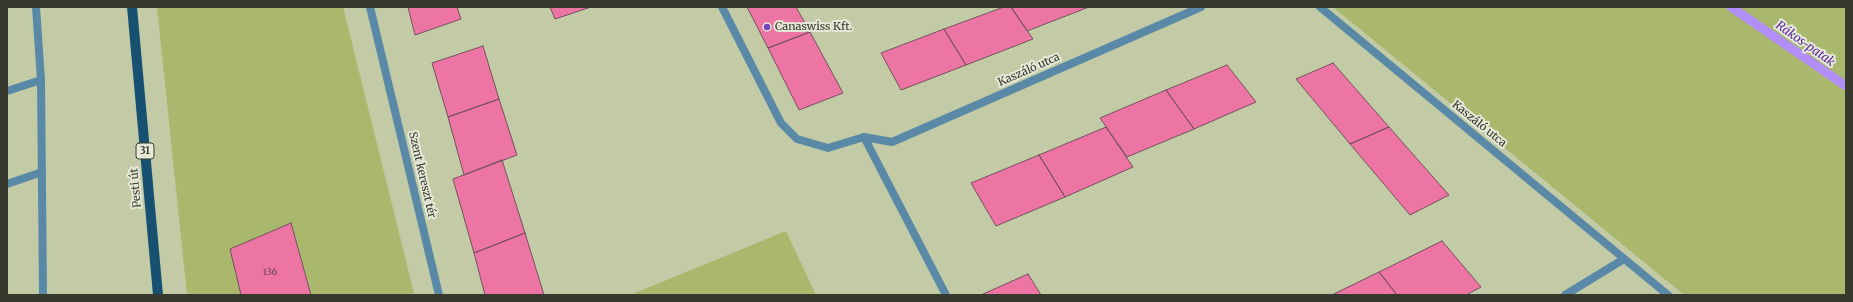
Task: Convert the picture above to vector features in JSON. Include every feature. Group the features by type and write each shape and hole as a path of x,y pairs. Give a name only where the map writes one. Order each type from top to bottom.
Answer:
{"main road":[{"name":"Pesti út","path":"132,7 158,295"}],"street":[{"path":"36,7 41,80 43,295"},
{"name":"Szent kereszt tér","path":"370,7 439,295"},
{"name":"Kaszáló utca","path":"722,7 781,123 797,139 828,148 864,137 892,142 1201,7"},
{"name":"Kaszáló utca","path":"1320,7 1668,295"},
{"path":"7,91 41,80"},
{"path":"864,137 946,295"},
{"path":"7,184 42,172"},
{"path":"1565,295 1624,259"}],"green space":[{"path":"157,7 343,7 414,293 412,295 187,295"},
{"path":"1333,7 1846,7 1846,295 1684,295"},
{"path":"786,231 816,295 630,295 674,277"}],"building":[{"path":"408,7 457,7 461,19 415,35"},
{"path":"550,7 591,7 555,19"},
{"path":"747,7 796,7 810,32 768,48"},
{"path":"1004,7 1011,7 1033,39 966,65 944,29"},
{"path":"1011,7 1089,7 1027,31"},
{"path":"944,29 966,65 901,90 881,53"},
{"path":"810,32 843,93 799,110 768,48"},
{"path":"483,46 499,99 448,117 432,63"},
{"path":"1333,63 1389,127 1350,144 1296,79"},
{"path":"1227,65 1256,102 1194,129 1166,90"},
{"path":"1166,90 1194,129 1127,157 1100,118"},
{"path":"499,99 517,155 464,175 448,117"},
{"path":"1106,127 1133,167 1065,197 1039,155"},
{"path":"1389,127 1449,195 1410,215 1350,144"},
{"path":"1039,155 1065,197 996,226 971,183"},
{"path":"502,160 525,233 474,253 453,179"},
{"path":"291,223 311,295 241,295 230,249"},
{"path":"525,233 544,295 485,295 474,253"},
{"path":"1442,241 1481,287 1466,295 1397,295 1379,272"},
{"path":"1379,272 1397,295 1332,295 1346,288"},
{"path":"1028,274 1041,295 981,295"}],"waterway":[{"name":"Rákos-patak","path":"1731,7 1846,86"}],"place":[{"name":"Canaswiss Kft.","path":"767,27"}]}
